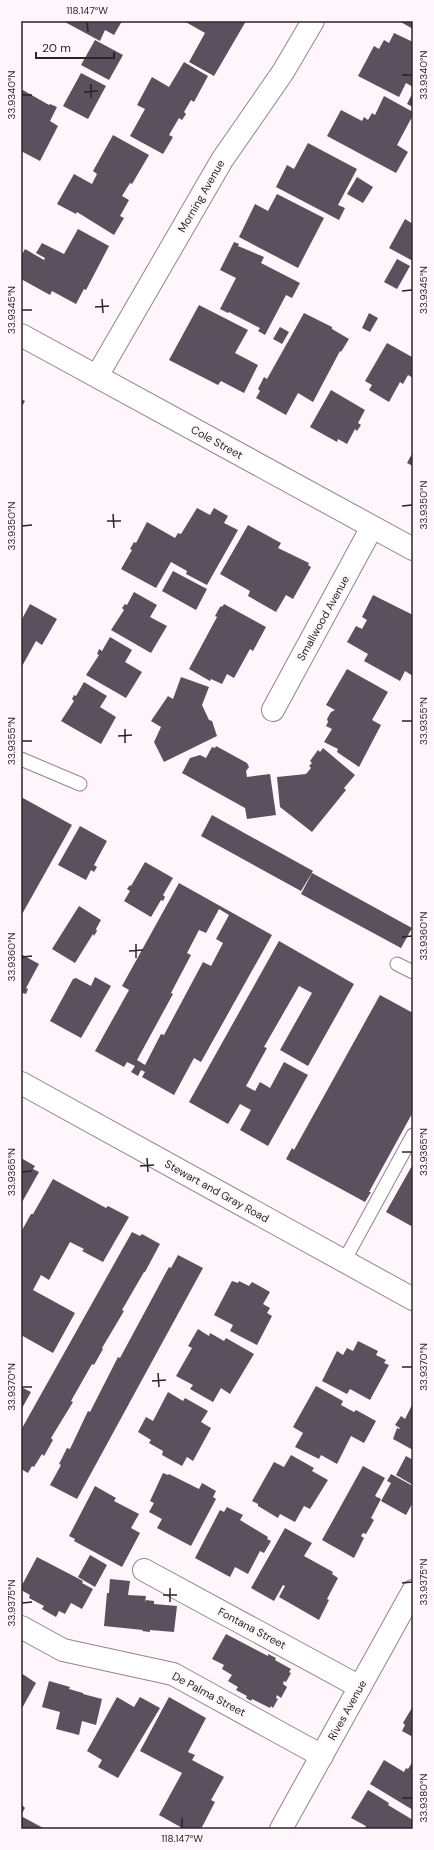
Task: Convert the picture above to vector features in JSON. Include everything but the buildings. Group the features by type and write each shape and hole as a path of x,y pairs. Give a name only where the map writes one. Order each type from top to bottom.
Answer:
{"street":[{"name":"Morning Avenue","path":"97,376 222,160 282,72 313,21"},
{"name":"Cole Street","path":"21,335 413,549"},
{"name":"Smallwood Avenue","path":"273,710 372,527"},
{"name":"Stewart and Gray Road","path":"21,1083 413,1299"},
{"name":"Fontana Street","path":"144,1570 360,1687"},
{"name":"Rives Avenue","path":"281,1829 413,1591"},
{"name":"De Palma Street","path":"21,1627 63,1650 173,1674 322,1756"}],"lane":[{"path":"21,759 80,784"},
{"path":"397,964 413,972"},
{"path":"344,1261 413,1135"}]}
